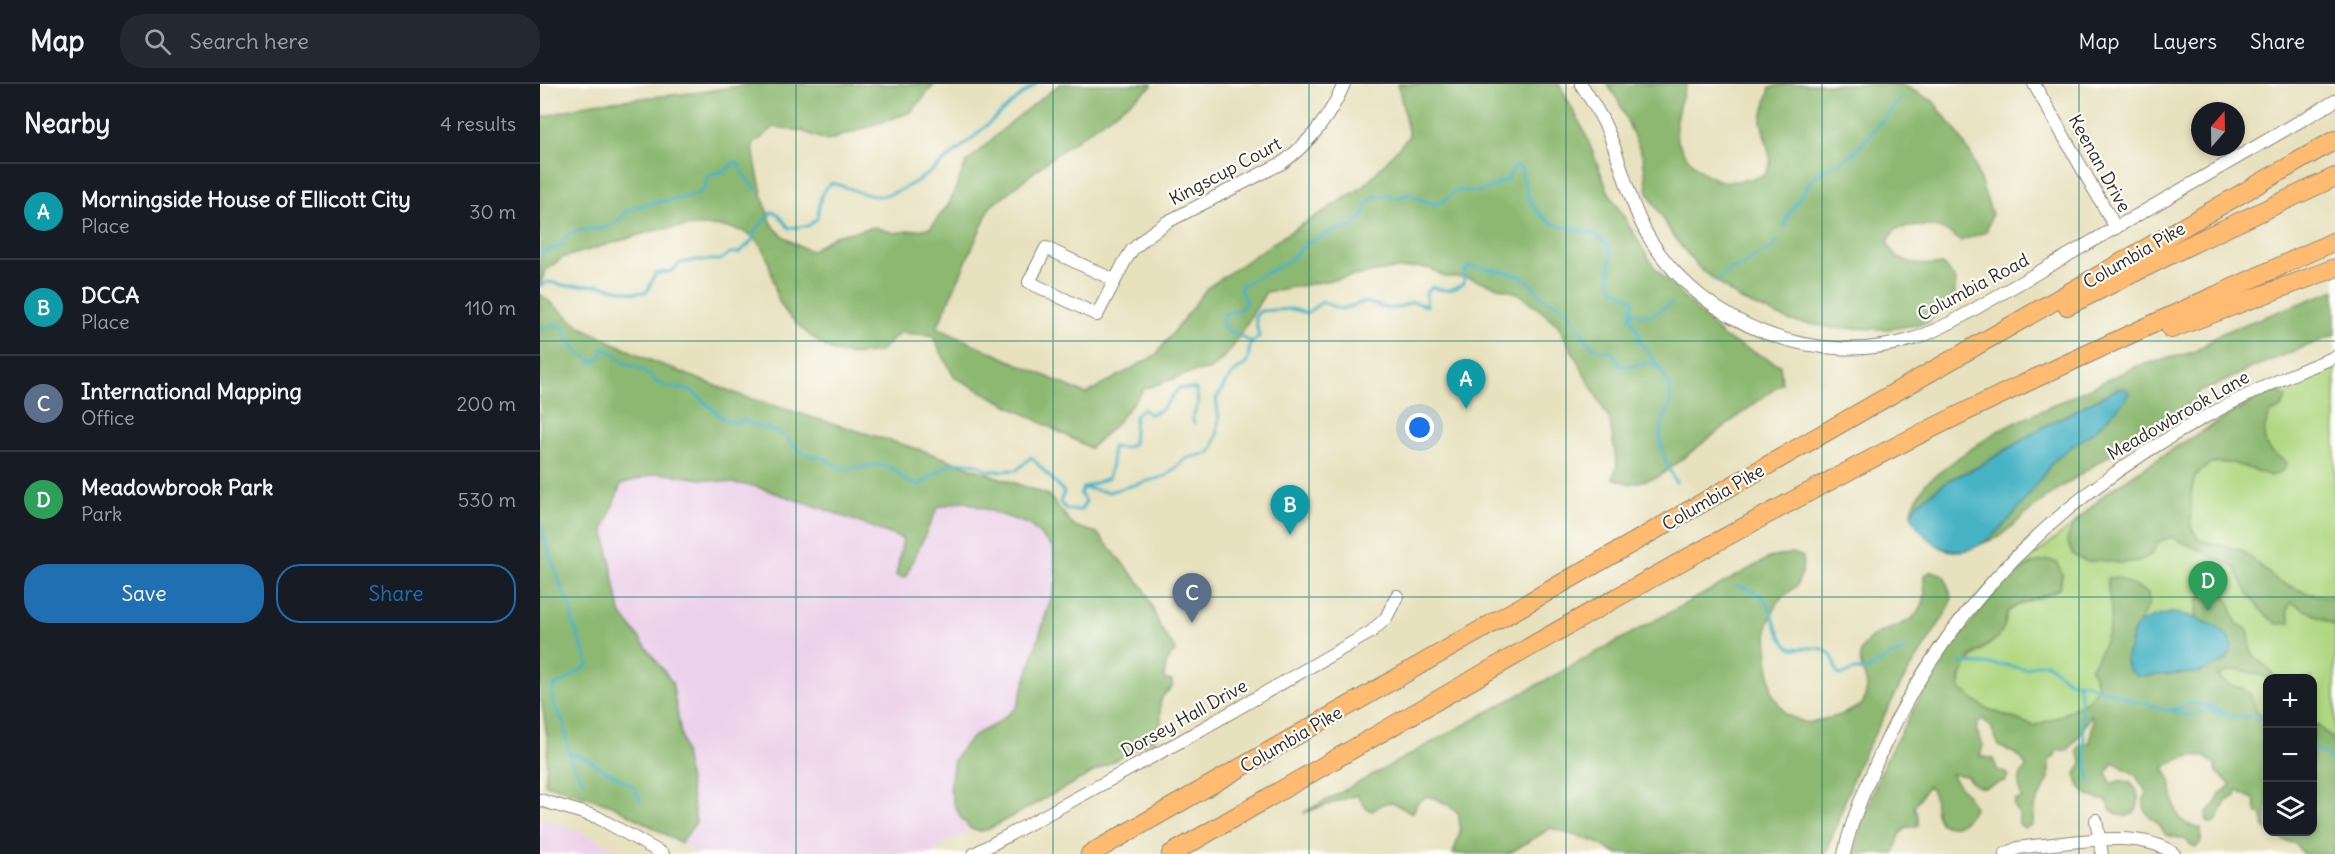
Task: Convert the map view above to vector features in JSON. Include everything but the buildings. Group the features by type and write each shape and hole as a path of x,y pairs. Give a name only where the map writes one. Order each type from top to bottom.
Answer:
{"highway":[{"name":"Columbia Pike","path":"1090,854 2335,140"},
{"path":"1933,370 2117,282 2215,232 2335,177"},
{"path":"1171,854 1656,575 1858,465 2039,377 2335,241"},
{"path":"2039,377 2335,268"}],"street":[{"name":"Kingscup Court","path":"1114,280 1046,248 1029,282 1097,315 1132,250 1167,222 1282,163 1298,151 1319,130 1344,84"},
{"name":"Columbia Road","path":"1581,84 1606,127 1639,219 1651,241 1667,262 1702,297 1744,325 1790,341 1812,346 1855,348 1874,347 1915,339 1954,321 2335,101"},
{"name":"Keenan Drive","path":"2034,84 2116,228"},
{"name":"Meadowbrook Lane","path":"1844,854 1869,780 1903,708 1949,635 2008,564 2073,503 2156,444 2244,395 2335,357"},
{"name":"Dorsey Hall Drive","path":"974,854 1181,741 1371,632 1386,618 1397,596"},
{"path":"540,800 597,818 663,854"},
{"path":"2096,820 2102,854"},
{"path":"2005,854 2018,848 2128,839 2157,844 2174,854"}],"shaded area":[{"path":"659,473 754,486 903,539 896,576 904,578 938,506 963,501 1030,525 1053,548 1057,579 1017,707 996,724 976,734 951,776 950,788 954,804 961,818 971,829 930,854 698,854 681,843 696,822 672,682 620,612 604,529 621,484"},
{"path":"540,818 575,829 628,854 540,854"}],"green space":[{"path":"751,84 935,84 911,112 827,141 802,131 774,127 753,145 761,189 771,222 787,239 811,251 834,236 875,227 894,233 930,228 949,204 966,163 1011,122 1060,84 1152,84 1054,156 990,207 937,328 1086,394 1156,355 1207,288 1279,239 1363,187 1409,136 1398,84 1559,84 1585,133 1608,191 1654,267 1723,337 1780,365 1782,383 1658,477 1630,484 1613,478 1617,466 1610,421 1558,325 1520,294 1467,277 1445,277 1431,269 1420,267 1387,270 1266,292 1230,351 1212,369 1190,373 1144,389 1114,426 1090,448 954,377 932,335 899,333 880,352 852,355 835,352 826,347 788,315 778,299 763,248 752,236 741,231 713,226 697,226 665,229 639,235 562,258 545,271 540,286 540,118 593,103 701,92"},
{"path":"1607,84 1687,84 1677,115 1678,141 1685,154 1696,166 1720,181 1747,180 1765,175 1771,161 1761,121 1770,88 1782,84 1901,84 1933,101 1971,155 1992,214 1986,232 1960,241 1938,228 1914,226 1896,229 1887,242 1897,258 1916,264 1943,265 1956,280 1954,299 1927,323 1889,329 1833,328 1791,321 1741,300 1698,267 1673,236 1648,193 1643,157 1618,100"},
{"path":"2335,290 2335,335 2199,391 2195,401 2049,495 1999,537 1968,549 1986,541 2015,512 2054,461 2072,445 2091,433 2117,389 2045,426 1978,467 1949,480 1918,503 1911,514 1926,483 1998,431 2137,366 2194,352 2222,333"},
{"path":"540,294 581,327 647,359 745,397 921,450 1048,495 1074,526 1097,533 1144,588 1161,629 1176,651 1168,660 1166,667 1164,679 1172,681 1172,688 1165,693 1160,704 1161,723 1156,738 989,829 981,831 971,829 961,818 950,788 954,760 976,734 996,724 1017,707 1057,579 1053,548 1030,525 963,501 938,507 905,578 896,576 903,539 754,486 659,473 621,484 604,529 620,612 672,682 696,822 681,843 612,805 545,784 548,742 540,694"},
{"path":"2335,366 2335,854 2316,836 2317,674 2263,674 2263,800 2091,668 2098,685 2089,700 2061,716 2034,726 1985,708 1960,689 1961,676 1965,667 1999,635 2005,624 2007,612 2060,588 2062,574 2034,563 2007,577 2073,525 2106,493 2181,444 2285,382"},
{"path":"2269,392 2280,393 2286,398 2280,409 2270,413 2264,432 2265,442 2270,451 2286,463 2284,470 2272,476 2232,463 2211,463 2195,476 2191,494 2191,527 2199,540 2241,550 2278,581 2309,594 2335,597 2335,626 2291,602 2287,611 2291,623 2277,624 2252,599 2235,567 2171,537 2158,542 2152,554 2139,561 2087,562 2073,555 2067,540 2073,525 2106,493 2181,444"},
{"path":"1793,553 1803,557 1802,573 1796,586 1777,602 1767,627 1768,661 1772,693 1786,715 1807,723 1838,716 1862,705 1867,687 1860,661 1861,651 1871,638 1915,615 1922,606 1925,594 1924,575 1932,571 1944,575 1952,598 1946,613 1902,682 1857,767 1826,854 1617,854 1596,842 1551,828 1508,854 1453,854 1460,832 1459,814 1432,797 1427,796 1417,803 1413,813 1389,802 1373,811 1367,809 1357,795 1303,813 1769,558"},
{"path":"2048,560 2058,563 2062,574 2060,588 2019,604 2007,612 2004,627 1997,638 1972,655 1960,678 1960,689 1985,708 2034,726 2061,716 2089,700 2098,685 2091,668 2104,643 2111,622 2108,578 2116,577 2148,593 2149,604 2133,633 2128,652 2150,676 2164,673 2179,674 2231,650 2223,634 2195,617 2199,599 2209,591 2220,591 2228,600 2237,624 2248,632 2253,655 2272,674 2263,674 2263,676 2237,670 2218,676 2223,682 2250,694 2256,712 2263,714 2263,815 2257,813 2254,799 2237,790 2236,796 2226,801 2216,821 2212,824 2207,822 2206,813 2216,804 2220,794 2231,785 2216,771 2214,763 2201,756 2181,759 2164,768 2171,783 2175,808 2181,820 2201,828 2201,842 2196,847 2184,839 2166,835 2158,823 2145,811 2144,801 2147,793 2135,774 2113,762 2107,772 2111,784 2123,781 2131,784 2137,791 2138,800 2137,809 2131,815 2122,815 2110,809 2105,800 2082,790 2077,781 2076,774 2082,762 2077,751 2079,746 2090,742 2093,719 2091,715 2067,751 2057,750 2054,757 2049,760 2049,778 2034,808 2033,825 2024,828 2019,824 2019,814 2014,805 2016,800 2022,799 2019,783 2026,768 2022,759 2016,754 1999,746 1991,727 1983,719 1976,729 1983,745 1980,756 1993,759 1998,771 2004,771 2008,776 2005,781 1980,787 1971,782 1967,776 1951,774 1970,798 1974,808 1964,821 1956,826 1941,823 1936,814 1933,794 1928,786 1914,806 1918,825 1907,827 1900,834 1894,854 1854,854 1863,817 1885,761 1938,665 2007,577 2034,563"},
{"path":"2317,725 2335,741 2335,854 2303,854 2295,843 2277,836 2317,836"}],"water":[{"path":"2125,388 2129,392 2126,399 2095,430 2053,462 2019,508 1988,539 1972,549 1955,551 1937,545 1915,523 1911,514 1918,503 1949,480 1978,467 2045,426 2117,389"},
{"path":"2171,613 2195,618 2213,626 2227,636 2231,645 2226,661 2198,673 2137,676 2129,670 2126,661 2133,633 2139,623"}],"waterway":[{"path":"540,286 548,282 568,286 599,285 634,293 647,292 655,274 672,271 681,263 696,260 720,260 730,253 739,253 752,241 754,232 772,212 778,214 789,228 808,226 817,219 822,194 832,183 876,196 894,193 936,168 1036,84"},
{"path":"1784,228 1788,215 1810,182 1824,170 1853,154 1902,97"},
{"path":"540,253 560,246 567,236 575,231 606,228 616,223 625,212 643,205 697,195 704,189 708,175 723,172 735,162 740,165 742,173 757,189"},
{"path":"1251,342 1225,330 1222,320 1225,313 1238,311 1244,305 1246,301 1240,290 1241,286 1289,261 1307,243 1334,231 1353,227 1362,217 1369,201 1376,196 1397,198 1411,194 1430,203 1440,203 1456,190 1474,192 1487,189 1507,180 1515,166 1520,167 1529,198 1542,216 1559,226 1593,234 1611,250 1610,279 1614,289 1634,300 1630,317 1640,335 1637,339 1661,370 1670,389 1671,399 1660,436 1662,449 1676,482"},
{"path":"1716,282 1730,269 1741,267 1759,254 1770,250 1778,241"},
{"path":"1083,488 1109,492 1166,476 1187,458 1210,453 1216,440 1218,427 1216,399 1230,377 1247,362 1250,346 1259,337 1255,317 1260,311 1292,309 1307,313 1322,302 1341,309 1365,302 1386,308 1396,308 1413,302 1427,306 1426,293 1432,287 1448,290 1460,286 1464,283 1464,271 1470,266 1518,275 1530,282 1544,298 1564,308 1588,342 1602,351 1612,352 1621,367 1652,363 1657,367"},
{"path":"1631,310 1647,315 1672,303"},
{"path":"540,330 553,325 563,327 568,342 590,360 594,362 600,358 603,348 615,354 622,362 645,371 656,382 692,391 725,420 737,423 745,420 753,425 768,428 785,436 807,455 824,458 842,469 879,465 891,468 910,483 920,485 946,466 959,462 977,464 989,471 1017,470 1031,457 1064,492 1060,502 1067,510 1081,510 1086,502 1080,494 1083,488"},
{"path":"1083,488 1108,478 1112,464 1112,447 1122,448 1133,445 1135,416 1142,409 1150,414 1161,410 1179,388 1196,389 1198,403 1192,419 1194,423"},
{"path":"540,524 561,587 571,607 573,623 588,663 588,666 553,686 552,701 564,724 570,760 584,782"},
{"path":"1737,586 1749,589 1763,598 1788,646 1797,649 1815,648 1827,651 1833,658 1838,674 1854,670 1869,670 1891,655 1906,651"},
{"path":"1960,663 2005,665 2026,669 2046,663 2070,682 2086,683 2133,702 2173,710 2179,714 2195,715 2206,710 2233,716 2263,718"},
{"path":"2078,683 2086,758 2091,782"},
{"path":"2173,710 2193,703 2216,708 2224,713"},
{"path":"2317,751 2327,755 2335,766"},
{"path":"569,753 583,757 634,787 641,801"}],"place":[{"name":"Morningside House of Ellicott City","path":"1466,409"},
{"name":"DCCA","path":"1290,535"},
{"name":"Meadowbrook Park","path":"2208,611"},
{"name":"International Mapping","path":"1192,623"}]}
